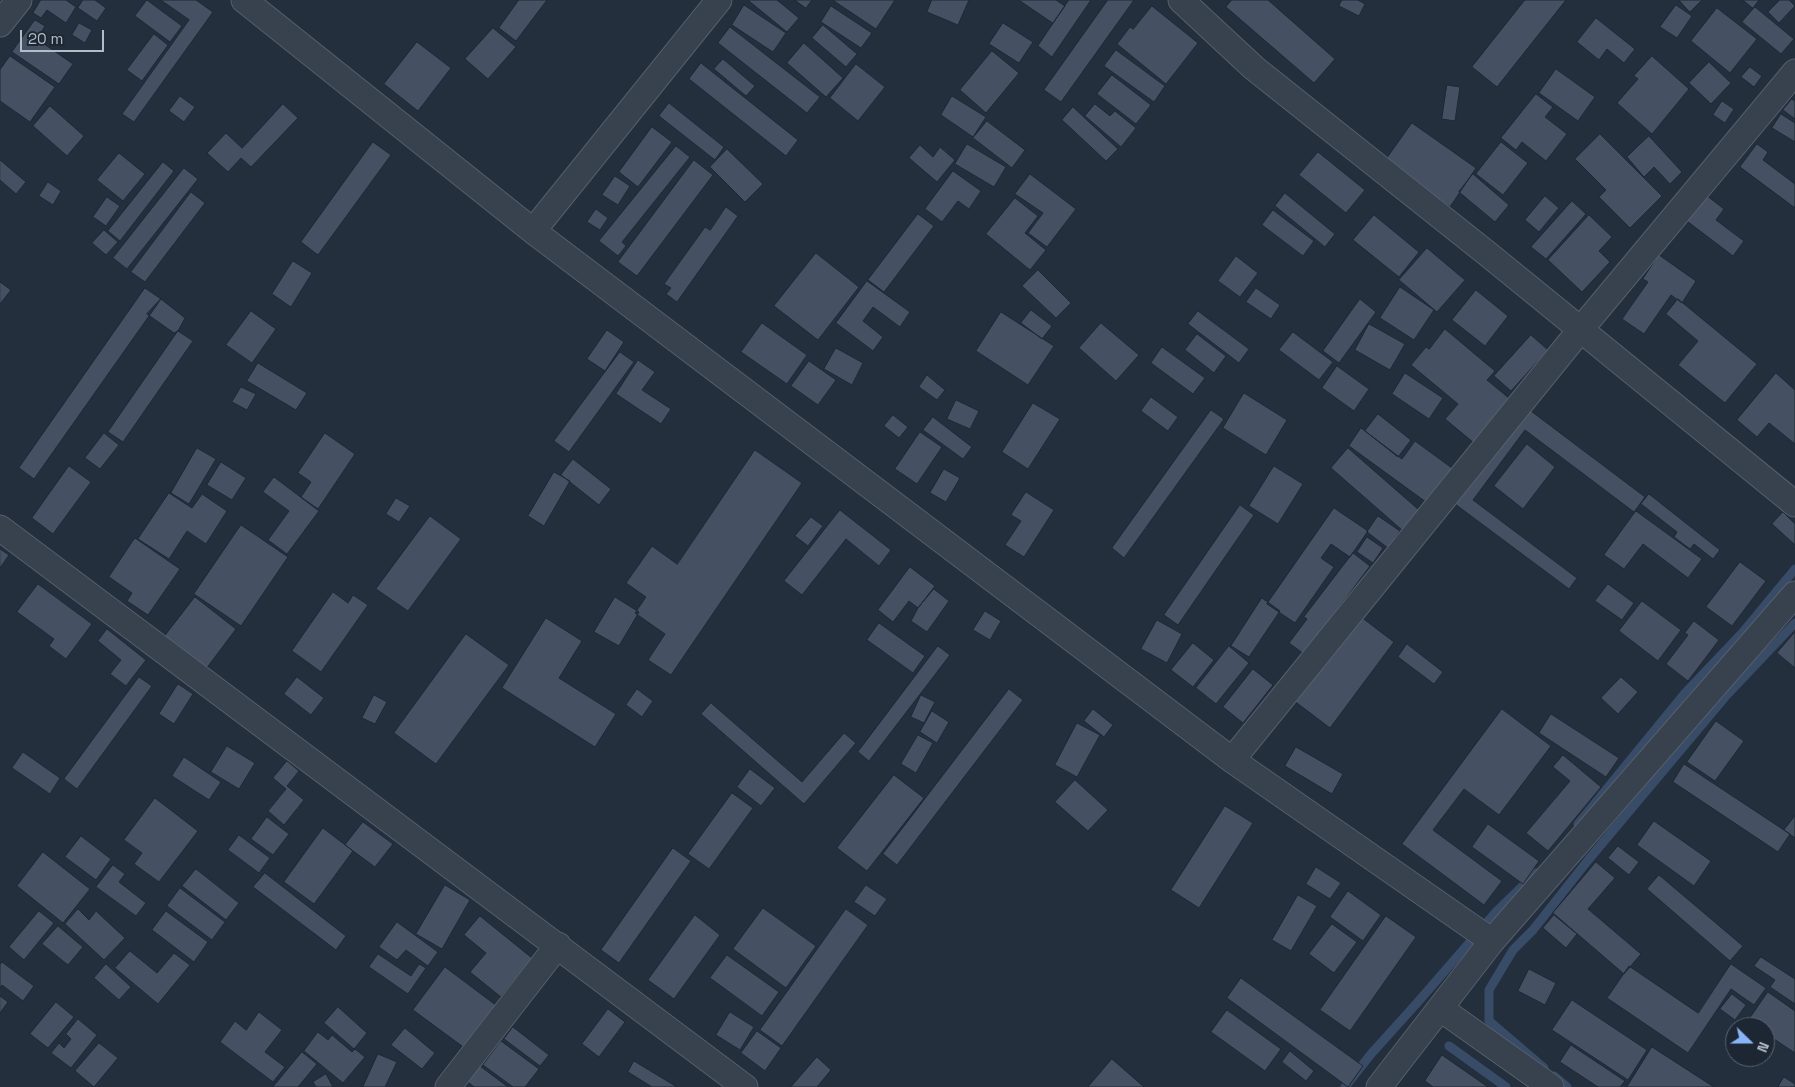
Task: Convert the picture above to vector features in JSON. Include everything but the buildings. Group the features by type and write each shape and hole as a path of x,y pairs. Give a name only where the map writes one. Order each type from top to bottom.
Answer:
{"street":[{"path":"0,24 19,0"},
{"path":"244,0 533,231 1232,760 1492,940"},
{"path":"533,231 719,0"},
{"path":"1181,0 1254,68 1581,329 1795,504"},
{"path":"1232,760 1581,329 1795,72"},
{"path":"0,528 745,1087"},
{"path":"1380,1087 1492,940 1795,594"},
{"path":"448,1087 558,946"},
{"path":"1441,1009 1550,1087"}],"waterway":[{"path":"1578,824 1685,693 1743,632 1795,569"},
{"path":"1544,1068 1489,1021 1489,990 1513,950 1533,930 1589,859 1725,697 1795,623"},
{"path":"1345,1087 1371,1054 1496,912 1536,873"},
{"path":"1449,1046 1506,1087"},
{"path":"1554,1076 1567,1087"}]}
